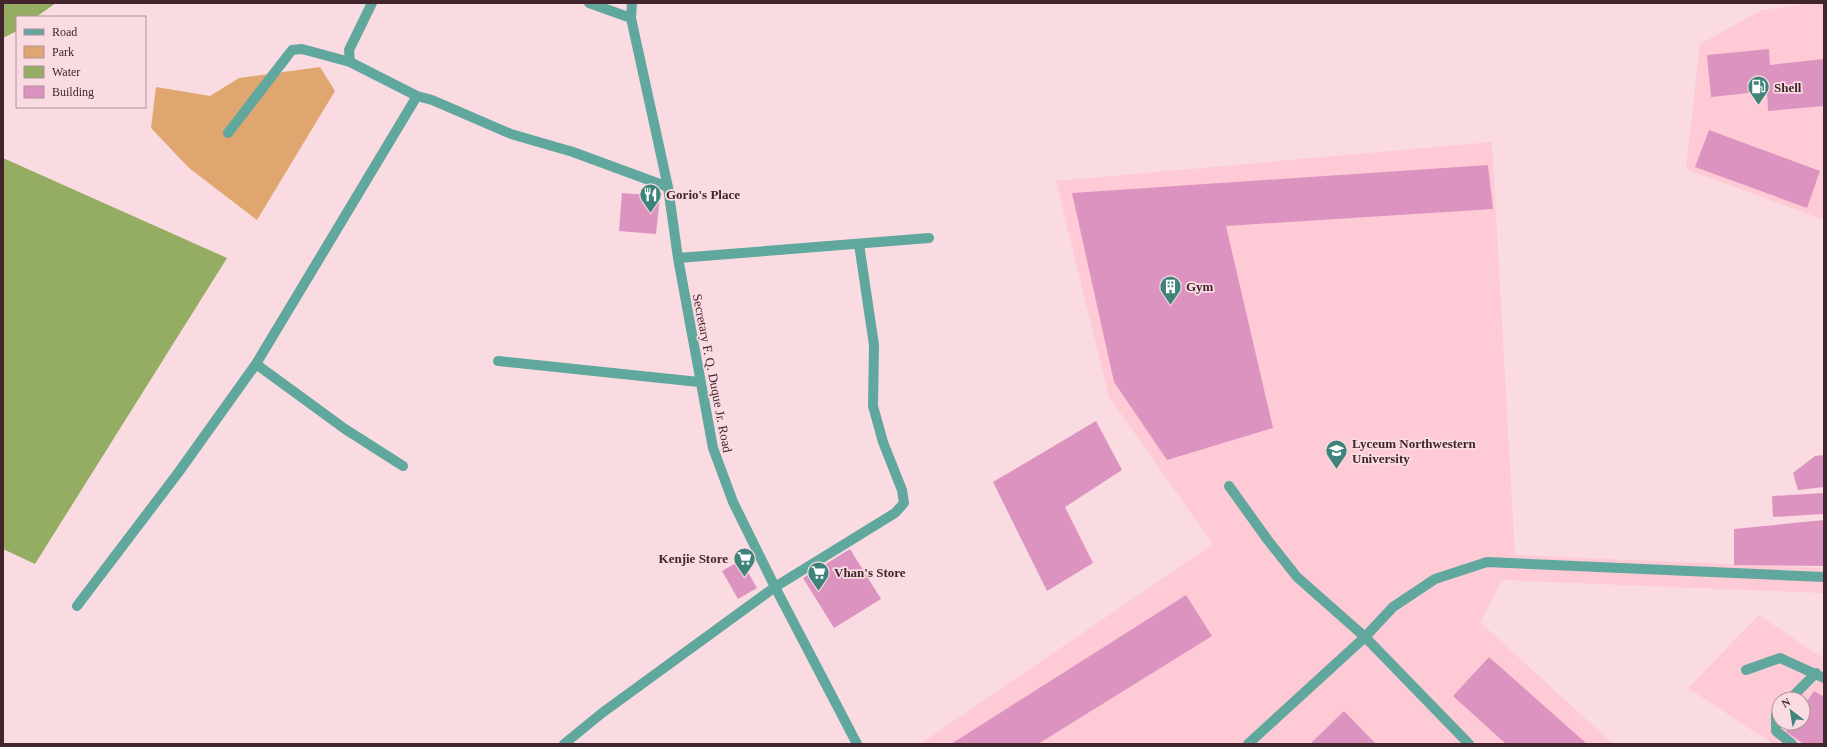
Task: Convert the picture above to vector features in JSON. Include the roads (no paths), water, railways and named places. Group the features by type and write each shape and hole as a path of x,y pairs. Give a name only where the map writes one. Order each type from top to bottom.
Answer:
{"street":[{"path":"350,62 349,50 372,3"},
{"path":"589,3 632,18"},
{"name":"Secretary F. Q. Duque Jr. Road","path":"632,3 632,18 668,187 678,258 699,382 713,448 733,502 775,587 857,744"},
{"path":"228,133 292,50 302,49 350,62 417,96 432,100 511,134 573,152 668,187"},
{"path":"77,606 178,473 256,364 417,96"},
{"path":"678,258 929,238"},
{"path":"564,744 602,713 775,587 896,513 904,503 902,490 883,442 873,406 874,345 859,244"},
{"path":"498,361 699,382"},
{"path":"256,364 345,429 403,466"},
{"path":"1229,486 1267,539 1297,577 1365,637 1469,744"},
{"path":"1248,744 1365,637 1393,607 1435,579 1488,562 1824,577"},
{"path":"1746,670 1780,658 1820,676 1800,691"},
{"path":"1776,731 1792,744"}],"water":[{"path":"3,3 56,3 37,16 16,16 16,32 3,38"},
{"path":"3,158 227,258 35,564 3,549"}],"place":[{"name":"Shell","path":"1758,106"},
{"name":"Gorio's Place","path":"650,214"},
{"name":"Gym","path":"1171,306"},
{"name":"Lyceum Northwestern University","path":"1336,470"},
{"name":"Kenjie Store","path":"744,578"},
{"name":"Vhan's Store","path":"818,592"}]}
